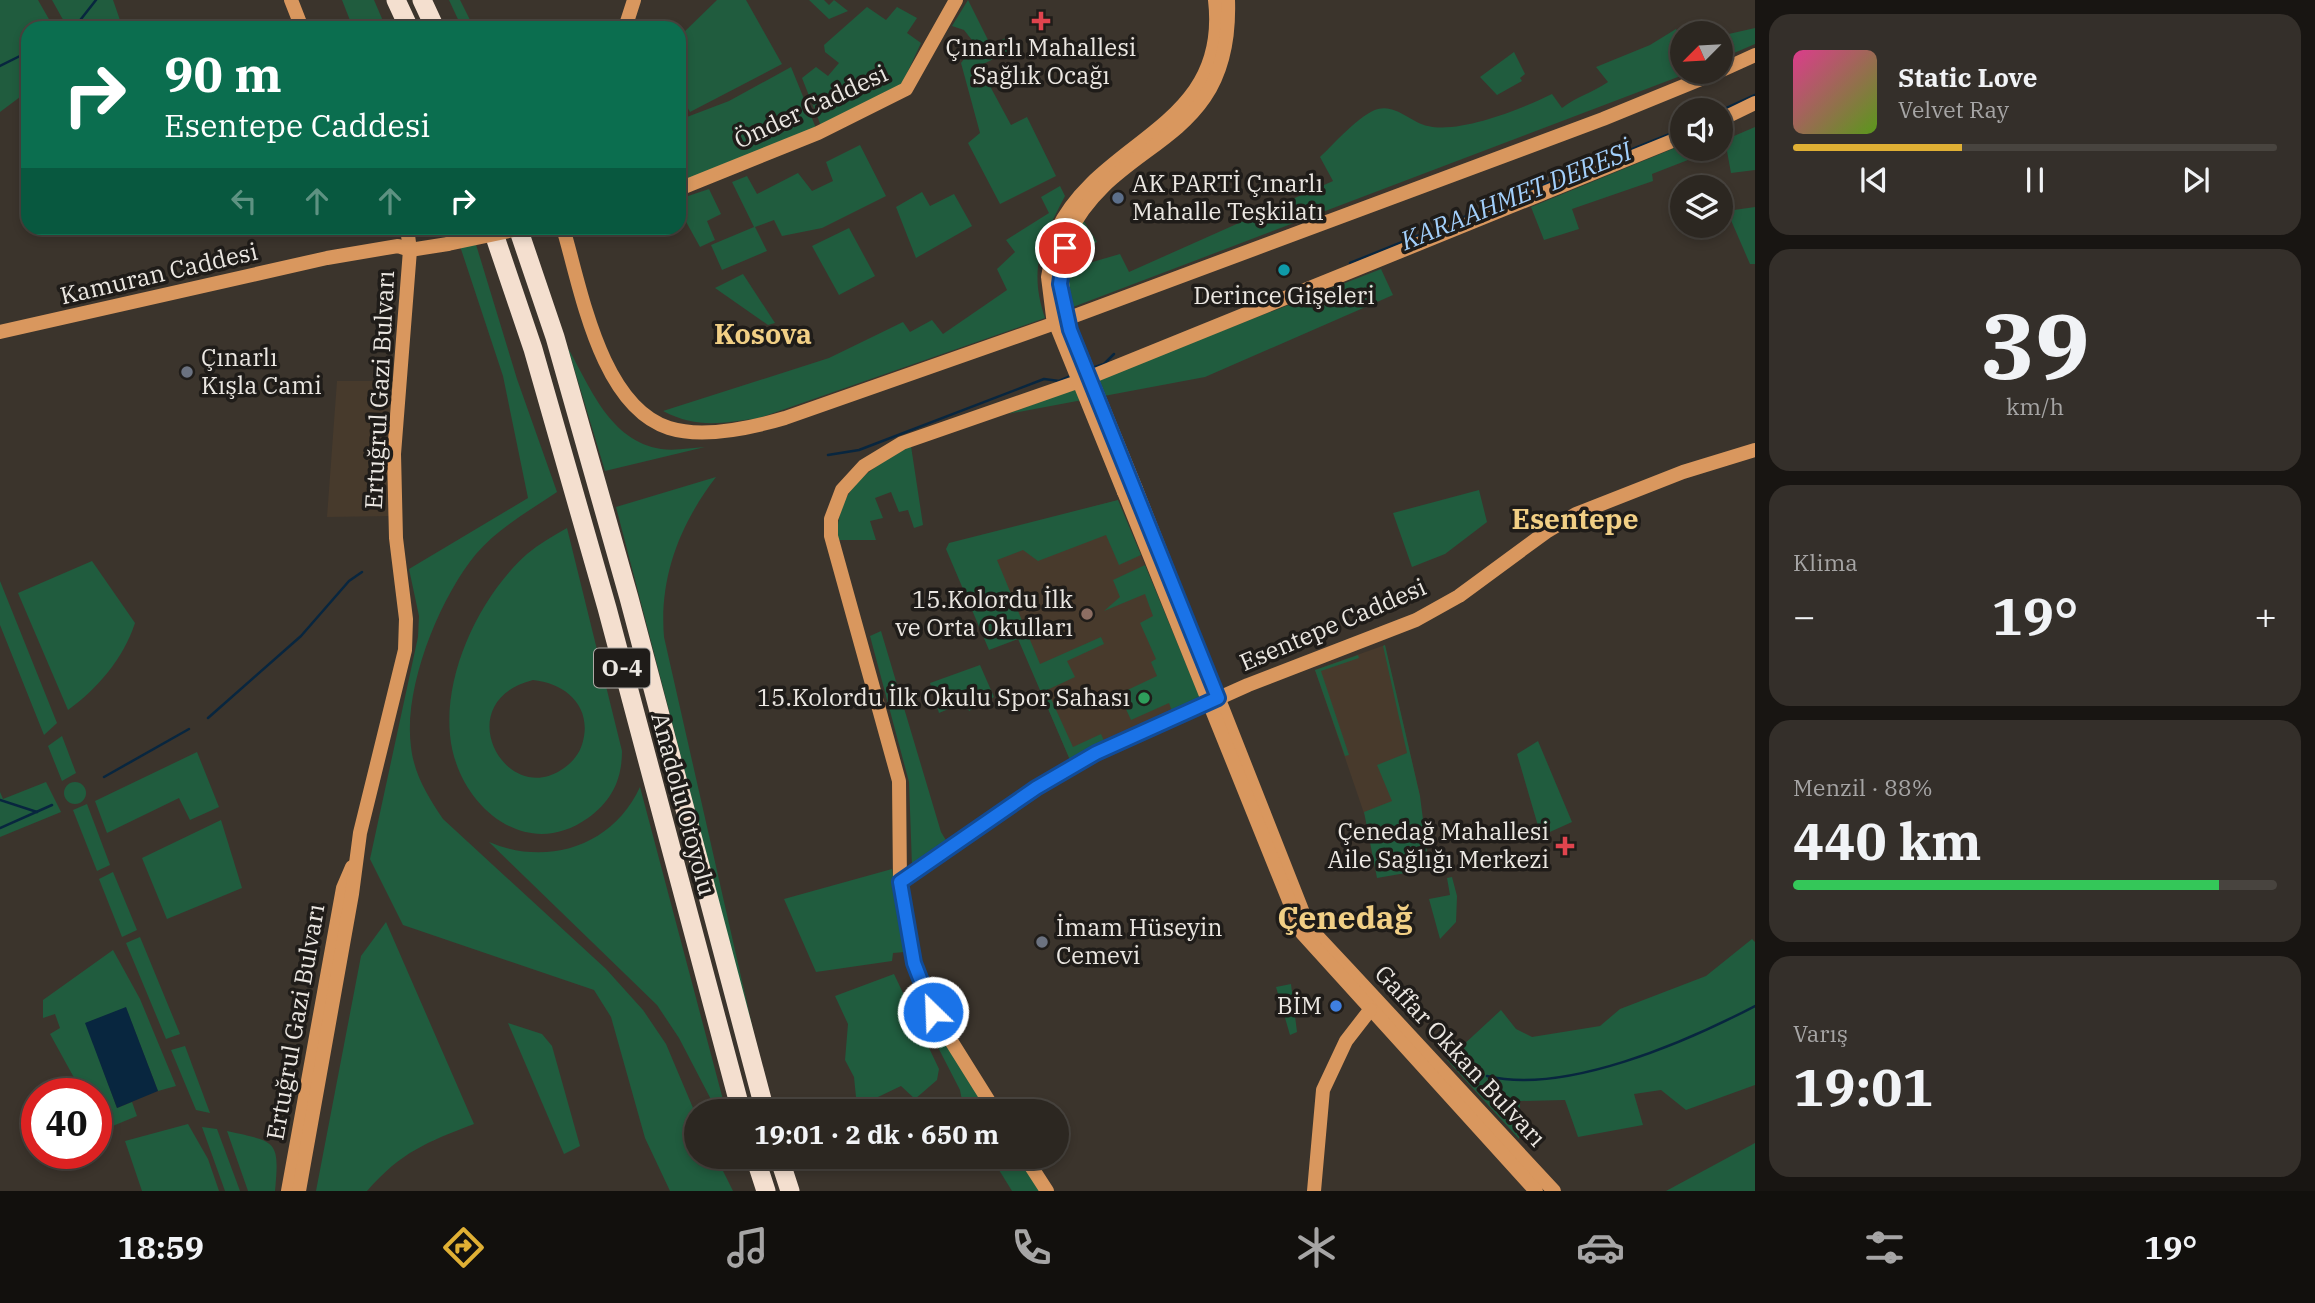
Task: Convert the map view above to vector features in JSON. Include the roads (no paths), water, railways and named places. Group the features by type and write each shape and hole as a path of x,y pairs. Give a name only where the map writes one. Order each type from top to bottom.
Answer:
{"highway":[{"path":"396,0 406,21"},
{"path":"422,0 432,21"},
{"name":"Anadolu Otoyolu","path":"494,235 533,349 607,608 738,1099"},
{"name":"Anadolu Otoyolu","path":"520,235 555,337 629,597 762,1099"},
{"path":"759,1169 766,1191"},
{"path":"783,1169 790,1191"}],"street":[{"path":"291,0 299,21"},
{"path":"627,21 634,0"},
{"name":"Önder Caddesi","path":"686,186 818,133 906,89 956,0"},
{"path":"1063,232 1070,205 1085,189 1175,116 1191,97 1216,35 1215,0"},
{"path":"1063,232 1096,195 1178,129 1203,99 1221,64 1229,27 1228,0"},
{"path":"1733,65 1755,55"},
{"path":"565,235 600,348 613,377 626,396 649,416 671,429 711,432 785,418 1061,321 1603,119 1688,84"},
{"path":"1733,114 1755,103"},
{"path":"988,1099 923,991 914,963 900,882 901,799 897,772 831,536 834,505 852,479 890,448 1095,376 1670,142"},
{"name":"Gaffar Okkan Bulvarı","path":"1063,232 1048,277 1053,317 1130,491 1302,933 1536,1191"},
{"name":"Ertuğrul Gazi Bulvarı","path":"288,1191 343,888 354,862 405,650 406,620 396,538 394,454 410,250 408,235"},
{"name":"Kamuran Caddesi","path":"0,332 327,258 398,246 410,250 490,235"},
{"name":"Esentepe Caddesi","path":"900,882 1036,788 1096,753 1213,701 1416,620 1458,596 1546,532 1576,514 1683,472 1755,450"},
{"name":"Gaffar Okkan Bulvarı","path":"1213,701 1311,926 1554,1191"},
{"name":"Ertuğrul Gazi Bulvarı","path":"299,1191 352,894 354,862"},
{"path":"1314,1191 1323,1090 1346,1041 1370,1010"},
{"path":"1032,1169 1047,1191"}],"water":[{"path":"126,1007 158,1091 117,1108 112,1095 112,1078 106,1078 85,1023"}],"waterway":[{"path":"80,21 96,0"},
{"path":"0,66 21,56"},
{"name":"KARAAHMET DERESİ","path":"1733,105 1755,95"},
{"name":"KARAAHMET DERESİ","path":"1350,263 1670,134"},
{"name":"KARAAHMET DERESİ","path":"1092,368 1104,364 1114,354"},
{"name":"KARAAHMET DERESİ","path":"828,455 859,450 1044,379 1059,381 1073,375"},
{"name":"KARAAHMET DERESİ","path":"208,718 301,636 349,581 362,572"},
{"name":"KARAAHMET DERESİ","path":"104,777 189,729"},
{"path":"0,800 37,812"},
{"name":"KARAAHMET DERESİ","path":"0,828 52,805"},
{"path":"1487,1076 1518,1080 1588,1072 1660,1049 1755,1006"}],"place":[{"name":"Çınarlı Mahallesi Sağlık Ocağı","path":"1041,21"},
{"name":"AK PARTİ Çınarlı Mahalle Teşkilatı","path":"1118,198"},
{"name":"Derince Gişeleri","path":"1284,270"},
{"name":"Çınarlı Kışla Cami","path":"187,372"},
{"name":"15.Kolordu İlk ve Orta Okulları","path":"1087,614"},
{"name":"15.Kolordu İlk Okulu Spor Sahası","path":"1144,698"},
{"name":"Çenedağ Mahallesi Aile Sağlığı Merkezi","path":"1565,846"},
{"name":"İmam Hüseyin Cemevi","path":"1042,942"},
{"name":"BİM","path":"1336,1006"}],"district":[{"name":"Kosova","path":"763,334"},
{"name":"Esentepe","path":"1575,519"},
{"name":"Çenedağ","path":"1345,918"}]}
